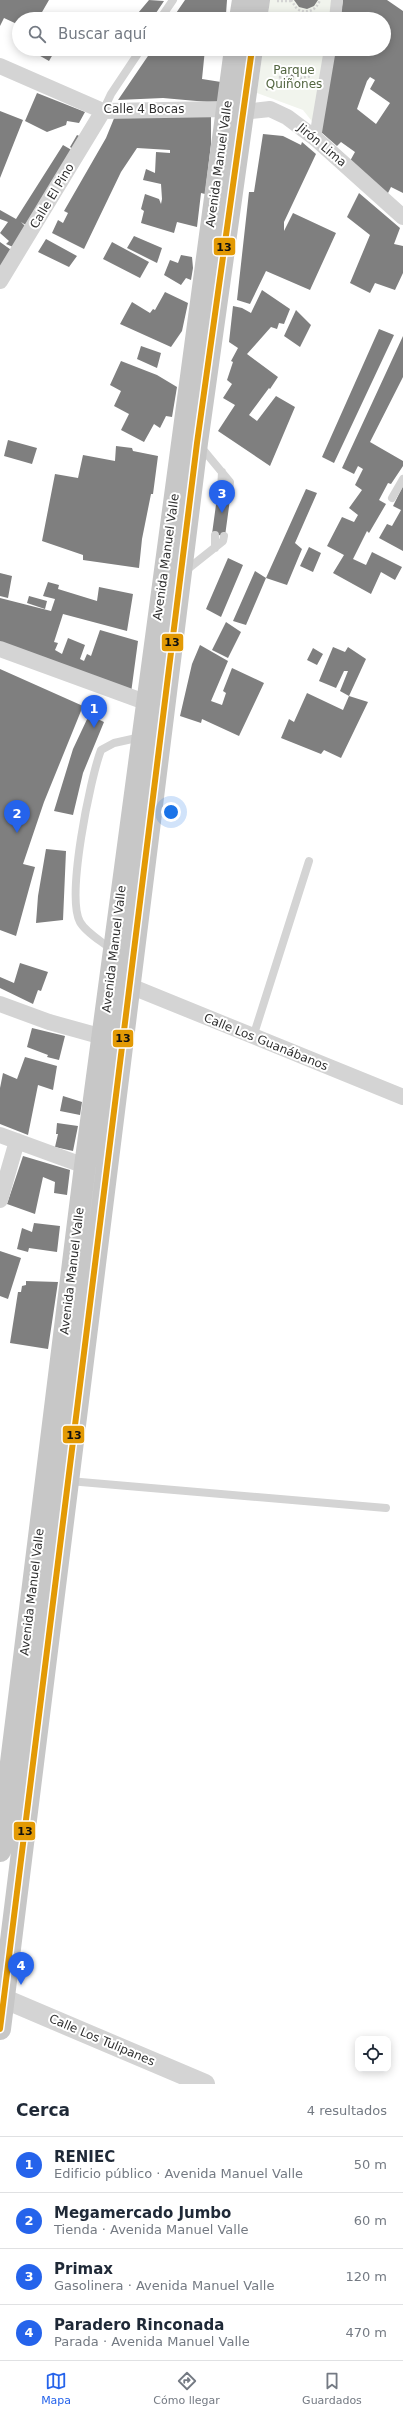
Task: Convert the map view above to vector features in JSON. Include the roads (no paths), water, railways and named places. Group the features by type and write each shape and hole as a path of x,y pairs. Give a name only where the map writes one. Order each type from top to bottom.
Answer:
{"main road":[{"path":"241,12 243,0"},
{"path":"260,12 266,1"},
{"name":"Avenida Manuel Valle","path":"0,2029 16,1777 85,1166 142,737 155,706 181,576 234,110 235,56"},
{"name":"Avenida Manuel Valle","path":"0,1851 16,1777 68,1480 130,986 155,706 234,110 250,56"}],"street":[{"path":"335,12 337,0"},
{"path":"315,138 329,56"},
{"name":"Calle 4 Bocas","path":"0,66 103,111 234,110"},
{"name":"Jirón Lima","path":"234,110 270,109 287,117 315,138 403,217"},
{"name":"Calle El Pino","path":"0,281 103,111"},
{"path":"0,649 155,706"},
{"name":"Calle Los Guanábanos","path":"130,986 403,1097"},
{"path":"0,1004 49,1022 102,1037"},
{"path":"0,1136 85,1166"},
{"path":"0,1200 17,1141"},
{"name":"Calle Los Tulipanes","path":"2,1998 205,2084"}],"lane":[{"path":"165,12 173,0"},
{"path":"103,111 111,94 136,56"},
{"path":"197,443 222,472 225,491"},
{"path":"392,498 403,479"},
{"path":"181,576 223,541 219,535"},
{"path":"114,951 80,924 78,917 76,901 82,836 93,770 101,750 114,744 142,737"},
{"path":"253,1037 309,861"},
{"path":"68,1480 386,1508"}],"place":[{"name":"Primax","path":"222,513"},
{"name":"RENIEC","path":"94,728"},
{"name":"Megamercado Jumbo","path":"17,833"},
{"name":"Paradero Rinconada","path":"21,1985"}],"park label":[{"name":"Parque Quiñones","path":"294,77"}]}
